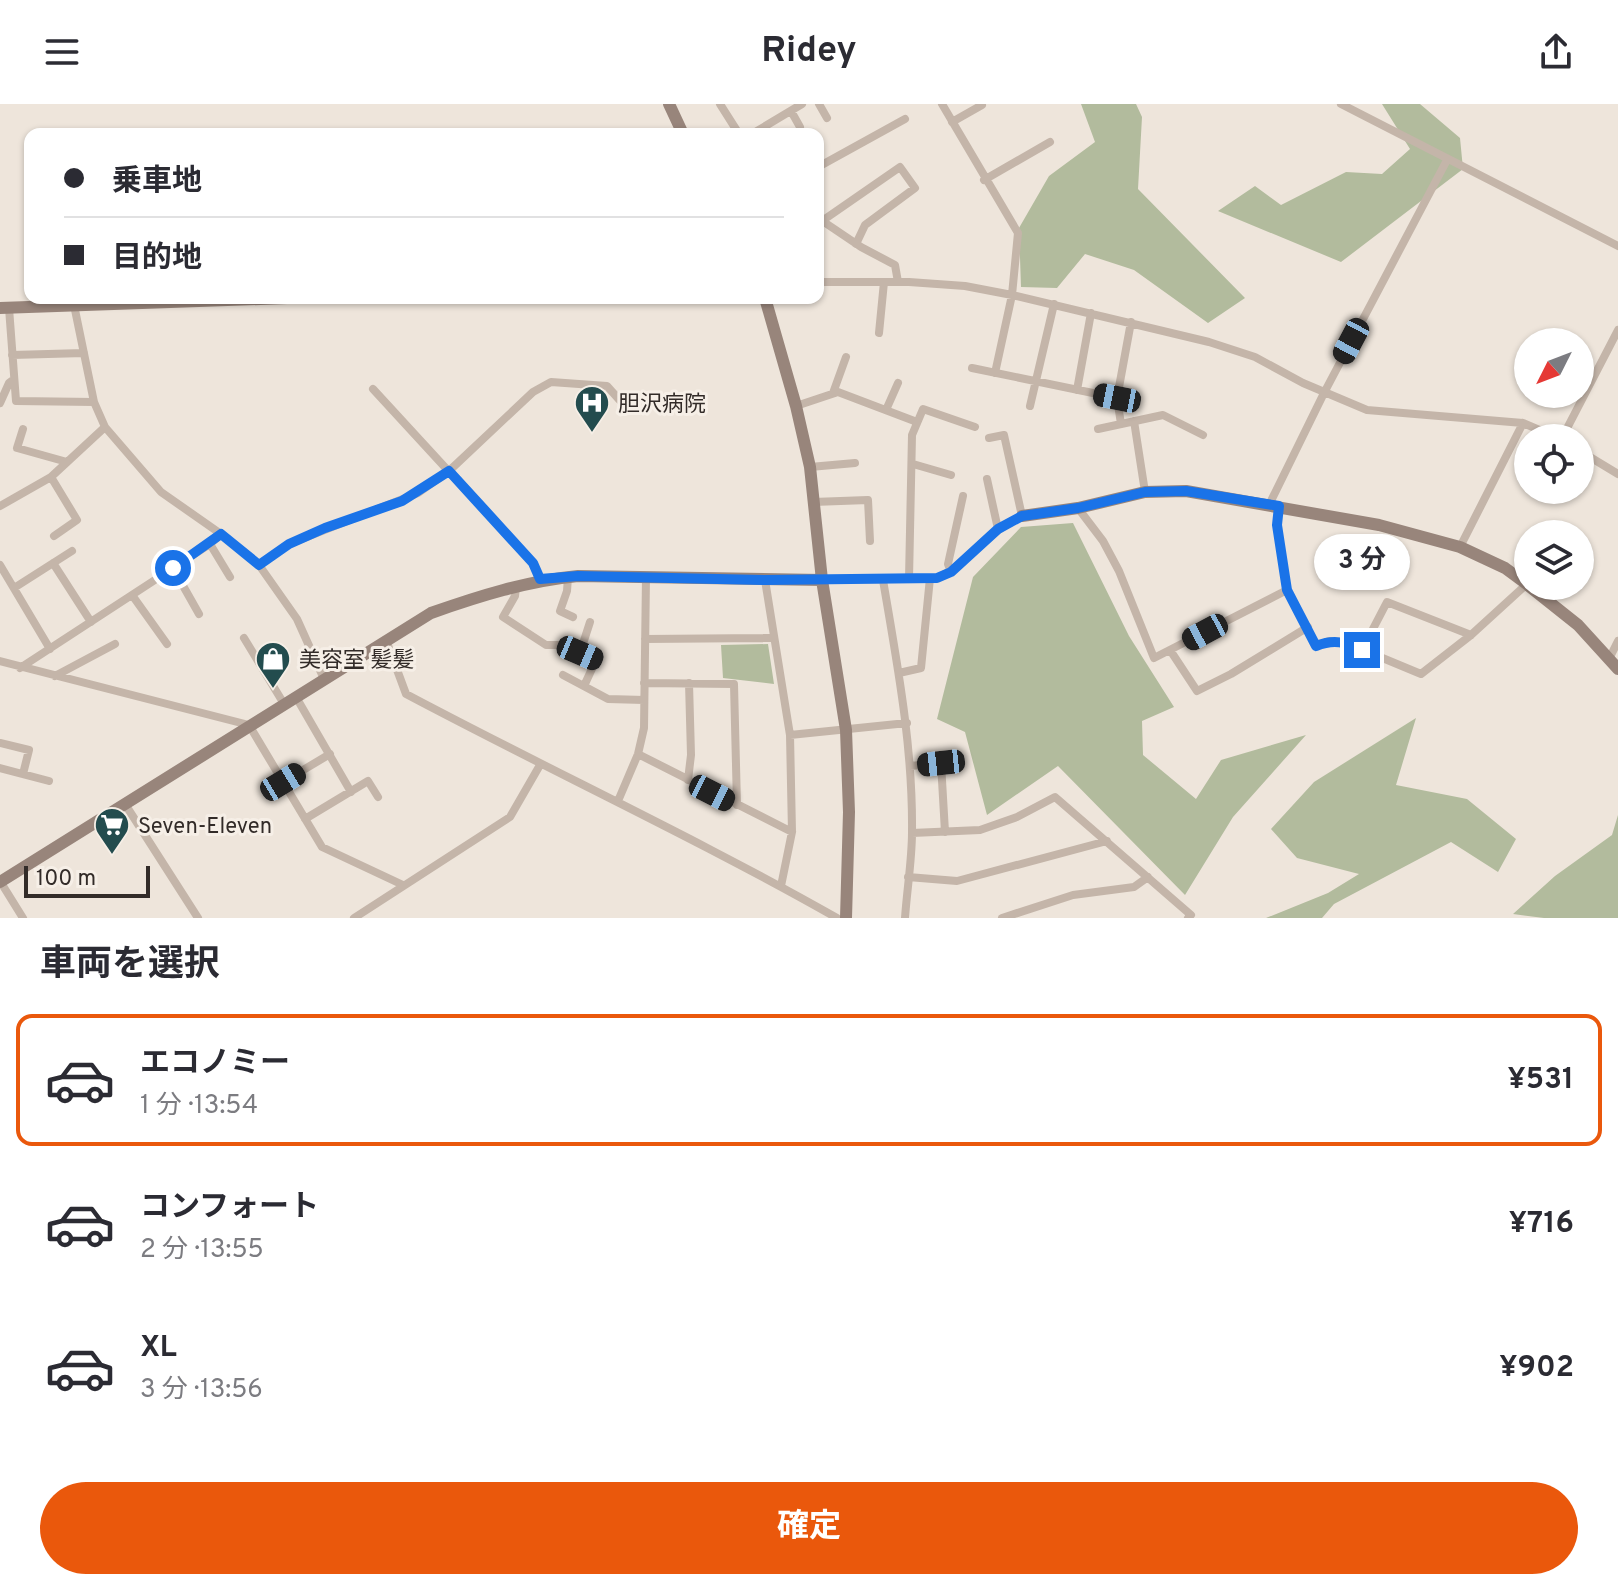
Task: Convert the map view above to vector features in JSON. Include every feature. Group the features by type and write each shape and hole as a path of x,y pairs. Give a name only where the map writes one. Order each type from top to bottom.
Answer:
{"street":[{"path":"669,104 680,128"},
{"path":"720,104 735,128"},
{"path":"762,128 802,104"},
{"path":"819,104 827,118"},
{"path":"942,104 1018,233 1012,295 995,373"},
{"path":"1341,104 1360,108 1447,160 1618,246"},
{"path":"952,122 982,105"},
{"path":"791,111 800,127"},
{"path":"824,164 905,119"},
{"path":"984,180 1050,142"},
{"path":"1447,160 1324,393 1274,506 1287,590 1316,646 1329,641 1344,642 1421,674 1514,597"},
{"path":"824,216 900,167 915,188 865,225 856,244"},
{"path":"824,222 895,265 898,282"},
{"path":"824,282 965,286 1012,295 1209,342 1255,357 1324,393 1367,410 1523,423 1460,547"},
{"path":"879,333 884,282"},
{"path":"94,402 16,401 5,308 104,304"},
{"path":"767,304 810,467 822,580 846,730 849,812 846,918"},
{"path":"1030,406 1054,304"},
{"path":"74,305 94,402 105,427 161,492 259,565 297,619 324,679"},
{"path":"1077,390 1091,313"},
{"path":"1121,424 1117,398 1131,322"},
{"path":"1568,424 1618,330"},
{"path":"12,355 84,353"},
{"path":"833,393 846,357"},
{"path":"972,368 1117,398"},
{"path":"0,403 13,380"},
{"path":"259,565 301,538 402,501 449,471 533,392 551,382 607,386 624,405"},
{"path":"886,410 898,383"},
{"path":"373,389 533,563 540,579"},
{"path":"796,406 838,392 917,422"},
{"path":"909,579 912,435 917,422 923,409 975,427"},
{"path":"1098,429 1163,415 1203,435"},
{"path":"1134,421 1145,492"},
{"path":"0,506 51,477 105,427"},
{"path":"23,429 17,448 67,462"},
{"path":"989,438 1004,435 1022,516"},
{"path":"1594,459 1618,474"},
{"path":"810,467 855,463"},
{"path":"913,464 951,475"},
{"path":"51,477 77,520 54,536"},
{"path":"987,479 998,529"},
{"path":"23,918 0,881 431,613 478,596 526,586 540,579 930,578 951,572 998,529 1022,516 1078,508 1145,492 1186,491 1379,525 1460,547 1514,575"},
{"path":"951,572 948,564 963,496"},
{"path":"813,502 868,500 870,541"},
{"path":"1078,508 1103,541 1119,571 1154,658 1287,590"},
{"path":"20,668 221,534"},
{"path":"210,544 230,577"},
{"path":"14,588 72,551"},
{"path":"53,563 91,622"},
{"path":"0,565 50,649"},
{"path":"173,568 199,614"},
{"path":"568,577 560,611 573,617"},
{"path":"618,801 638,754 644,728 646,577"},
{"path":"899,673 921,668 930,578"},
{"path":"765,580 790,735 792,832 781,886"},
{"path":"883,580 907,723 910,766 912,833 905,918"},
{"path":"516,587 515,596 503,617 546,645 562,645 596,660 584,686"},
{"path":"132,595 167,644"},
{"path":"1547,600 1578,625 1614,664"},
{"path":"1362,650 1387,602 1471,635"},
{"path":"580,653 590,622"},
{"path":"1170,650 1197,691 1308,627"},
{"path":"244,638 284,704"},
{"path":"645,639 774,638"},
{"path":"386,640 406,694 540,765 618,801 837,918"},
{"path":"1614,664 1618,641"},
{"path":"54,677 115,644"},
{"path":"0,661 249,725 322,847 403,885"},
{"path":"563,675 608,699 644,700"},
{"path":"644,683 734,684 737,805"},
{"path":"688,780 691,755 689,683"},
{"path":"296,697 351,792"},
{"path":"790,735 907,723"},
{"path":"0,743 29,750 23,774"},
{"path":"283,782 330,754"},
{"path":"638,754 792,832"},
{"path":"910,766 941,763 945,832"},
{"path":"355,918 510,817 540,765"},
{"path":"0,768 49,781"},
{"path":"305,819 368,781 378,797"},
{"path":"912,833 980,830 1017,817 1055,797 1191,915 1188,918"},
{"path":"125,804 198,918"},
{"path":"908,877 957,881 1107,841"},
{"path":"1002,918 1073,895 1134,887 1148,877"}],"green space":[{"path":"1081,104 1136,104 1142,117 1138,189 1245,298 1208,323 1134,270 1085,254 1057,288 1021,287 1019,228 1049,176 1095,142"},
{"path":"1382,104 1420,104 1460,138 1463,169 1341,262 1218,211 1255,186 1281,205 1346,172 1382,174 1410,149"},
{"path":"1073,523 1129,636 1174,707 1142,721 1143,755 1196,799 1221,760 1306,735 1233,817 1185,895 1058,766 987,815 965,732 937,719 973,577 1021,527"},
{"path":"768,644 774,684 723,678 721,645"},
{"path":"1416,718 1396,785 1467,799 1516,839 1498,872 1451,842 1334,904 1322,918 1266,918 1328,893 1359,874 1297,858 1271,829 1314,782"},
{"path":"1618,815 1618,918 1544,918 1513,914 1555,876 1612,835"}],"place":[{"name":"胆沢病院","path":"592,434"},
{"name":"美容室 髪髪","path":"273,690"},
{"name":"Seven-Eleven","path":"112,856"}],"route":[{"path":"173,568 221,534 259,565 289,544 402,501 449,471 533,563 540,579 578,576 765,580 937,578 951,572 998,529 1022,516 1078,508 1145,492 1186,491 1279,506 1277,525 1287,590 1316,646 1329,641 1344,642 1362,650"}]}
